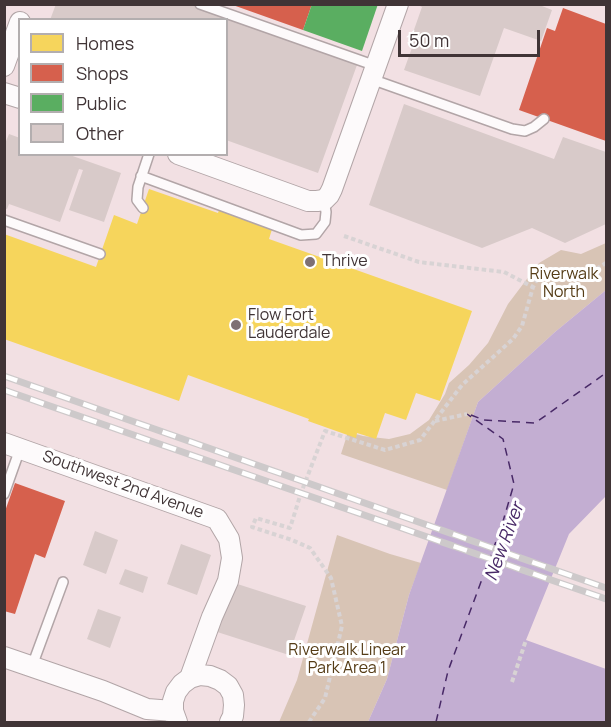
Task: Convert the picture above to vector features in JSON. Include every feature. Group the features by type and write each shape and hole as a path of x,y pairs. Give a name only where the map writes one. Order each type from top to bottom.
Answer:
{"street":[{"path":"184,156 308,201 324,200 332,189 398,4"},
{"path":"4,66 18,27"},
{"name":"Southwest 2nd Avenue","path":"13,446 218,519 229,539 232,558 228,581 190,678 182,684 172,701 175,717"},
{"path":"4,657 175,717"},
{"path":"190,678 200,675 210,676 228,686 233,695 234,705 230,723"}],"lane":[{"path":"200,4 512,129 525,131 544,119"},
{"path":"143,208 137,200 138,188 148,156"},
{"path":"141,176 301,235 316,234 325,222 324,200"},
{"path":"4,220 100,254"},
{"path":"4,494 13,446"},
{"path":"32,666 63,582"}],"path":[{"path":"344,236 419,262 504,272 533,287"},
{"path":"309,723 325,698 342,626 331,578 310,548 252,527 256,518 290,528 325,431 385,450 420,440 462,385 513,339 522,326 533,287 540,274 554,269 593,272 606,264"},
{"path":"434,421 467,414"},
{"path":"512,682 526,640"}],"green space":[{"name":"Riverwalk North","path":"606,243 606,290 555,332 478,402 447,490 341,454 348,432 389,439 410,434 429,420 449,383 488,343 508,304 539,263 561,250 581,254"},
{"name":"Riverwalk Linear Park Area 1","path":"337,535 421,563 409,595 387,679 368,722 279,722 297,680"}],"water":[{"name":"New River","path":"606,290 606,496 569,534 526,640 606,669 606,722 368,722 387,679 409,595 478,402 555,332"}],"building: Homes":[{"name":"Flow Fort Lauderdale","path":"149,189 218,213 220,207 273,226 269,239 472,311 440,401 416,393 406,420 385,413 376,439 357,433 356,438 188,375 179,401 4,339 4,234 96,267 114,215 137,224"}],"building: Shops":[{"path":"230,4 312,4 303,30"},
{"path":"563,8 606,24 606,141 519,110 547,28 555,31"},
{"path":"15,483 65,501 45,558 35,554 15,614 4,611 4,514"}],"building: Public":[{"path":"312,4 378,4 362,51 303,30"}],"building: Other":[{"path":"56,4 188,4 227,18 51,18"},
{"path":"421,4 537,4 552,10 541,41 504,28 480,96 404,70 413,45 409,44 422,7"},
{"path":"228,18 357,65 318,173 228,141"},
{"path":"404,104 554,159 563,137 606,152 606,224 565,243 532,228 482,248 369,205"},
{"path":"9,134 18,137 18,156 73,156 121,173 104,222 69,210 83,170 79,169 60,222 9,204 7,209 4,208 4,146"},
{"path":"95,531 118,540 106,574 83,565"},
{"path":"181,544 211,555 197,595 167,584"},
{"path":"125,569 148,577 143,593 119,584"},
{"path":"228,581 306,606 289,655 211,630"},
{"path":"98,609 121,617 110,648 87,639"}],"ferry route":[{"path":"471,415 484,420 535,423 606,373"},
{"path":"436,722 448,671 501,528 514,484 503,439 467,414"}],"railway":[{"path":"4,376 606,588"},
{"path":"4,390 606,599"}],"place":[{"name":"Thrive","path":"310,262"},
{"name":"Flow Fort Lauderdale","path":"236,325"}]}
